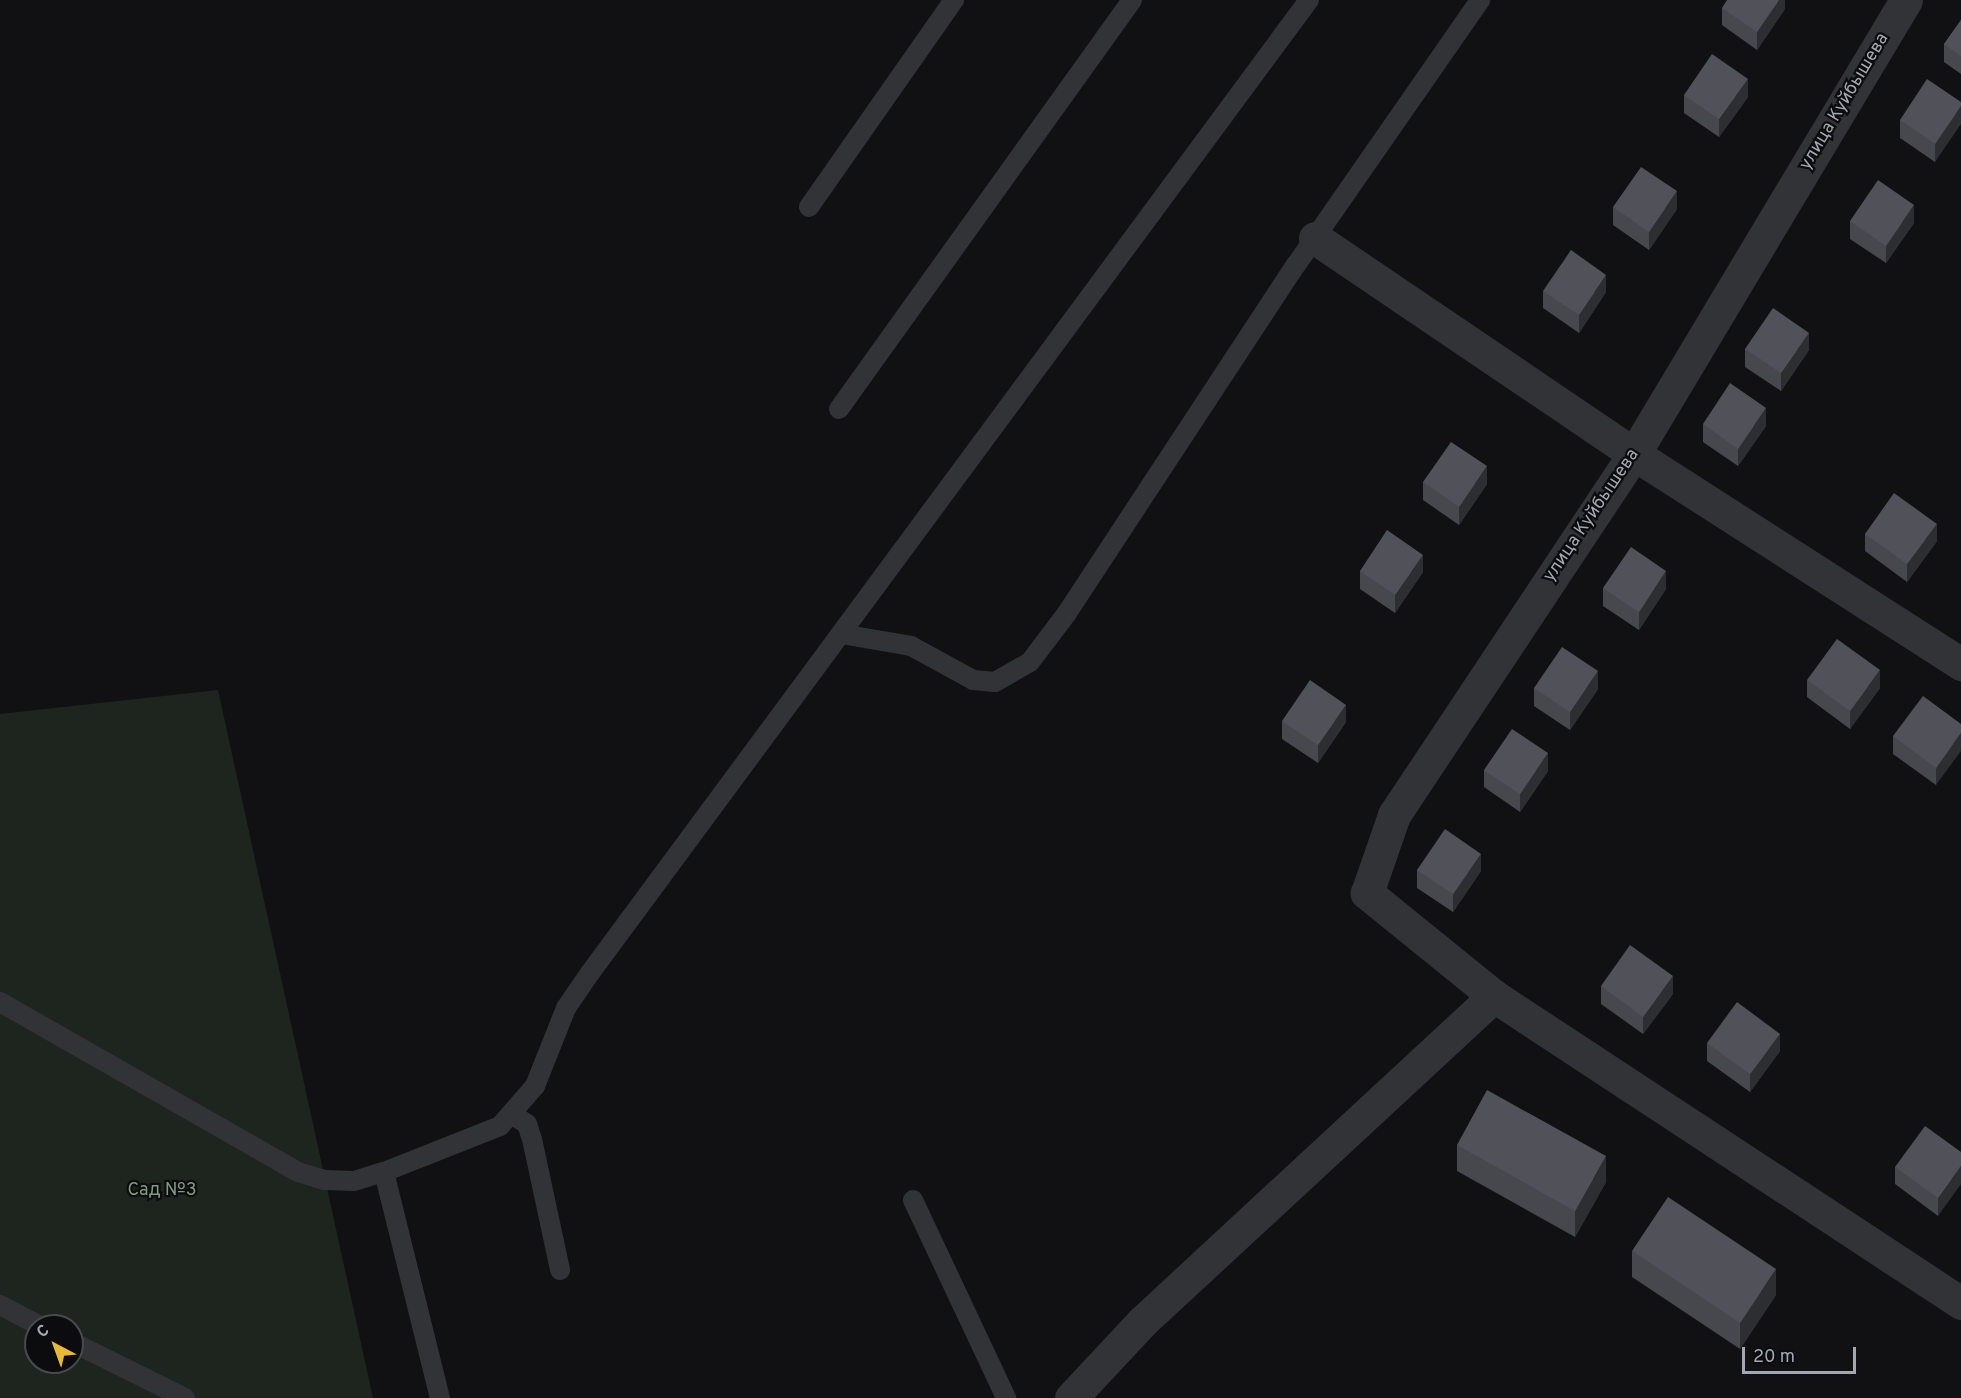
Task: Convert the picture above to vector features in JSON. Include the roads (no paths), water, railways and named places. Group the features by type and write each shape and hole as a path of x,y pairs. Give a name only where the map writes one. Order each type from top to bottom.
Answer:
{"street":[{"name":"улица Куйбышева","path":"1494,996 1367,893 1394,814 1634,454 1906,0"},
{"path":"1315,238 1634,454 1961,664"},
{"path":"1071,1398 1142,1322 1494,996 1961,1303"}],"lane":[{"path":"809,207 954,0"},
{"path":"839,409 1132,0"},
{"path":"0,1002 298,1172 326,1180 354,1181 384,1172 500,1126 513,1115 535,1086 566,1008 590,974 1309,0"},
{"path":"843,634 911,646 973,680 995,682 1030,662 1315,238 1480,0"},
{"path":"513,1115 527,1124 532,1139 560,1270"},
{"path":"384,1172 440,1398"},
{"path":"913,1200 1006,1398"},
{"path":"0,1305 24,1318"},
{"path":"84,1348 185,1398"}],"park label":[{"name":"Сад №3","path":"162,1191"}]}
